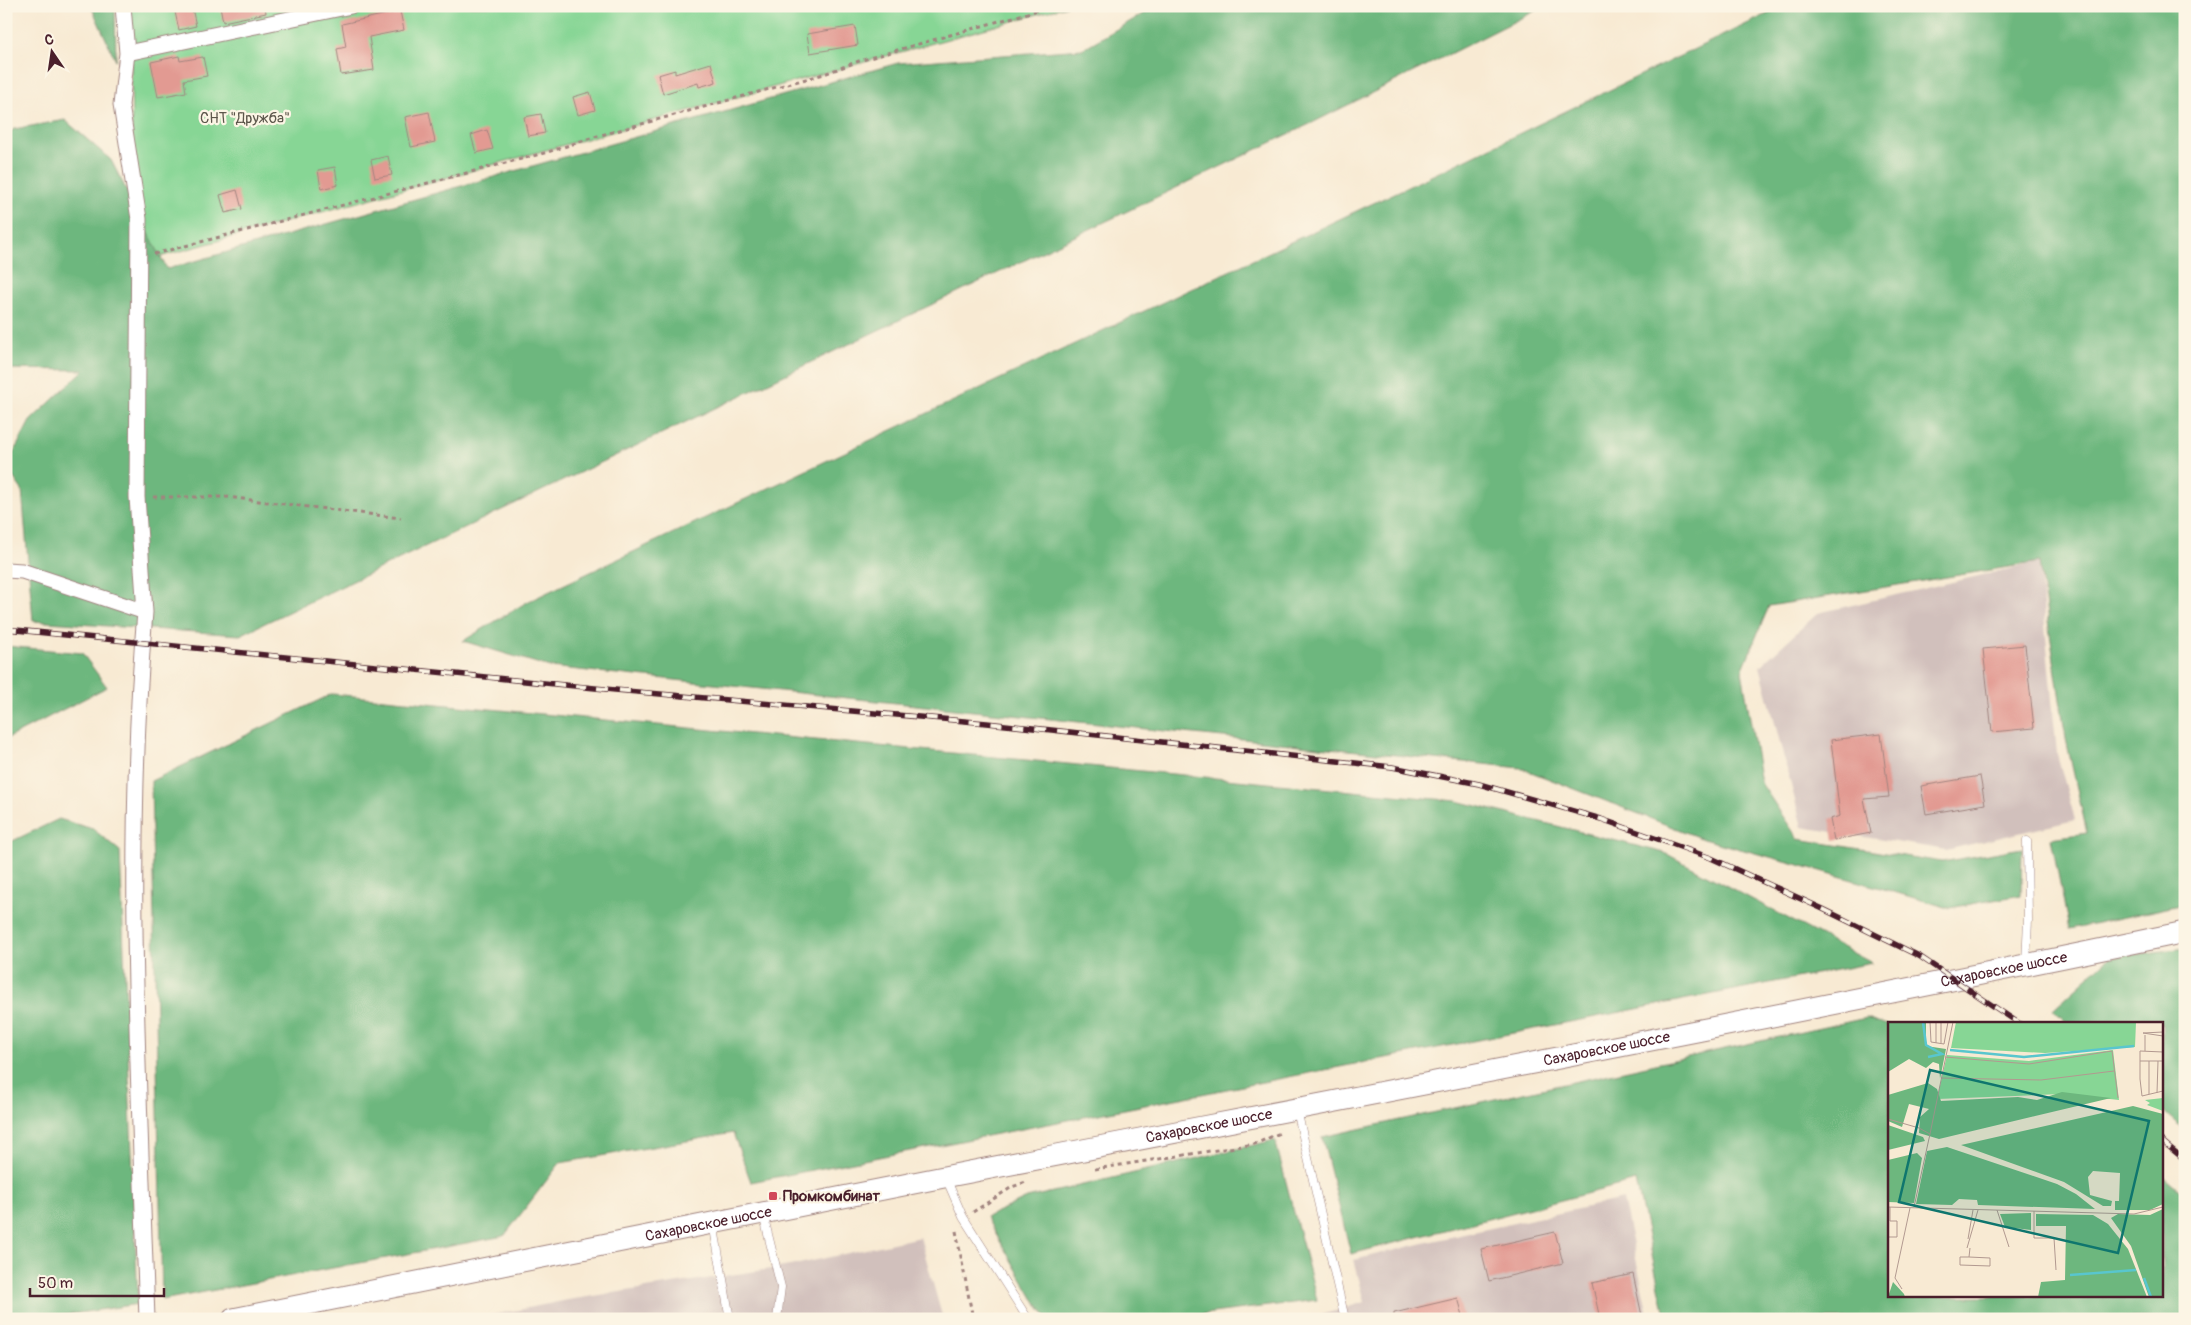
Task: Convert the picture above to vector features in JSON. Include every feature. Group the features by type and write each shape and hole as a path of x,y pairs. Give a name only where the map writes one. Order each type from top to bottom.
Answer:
{"main road":[{"name":"Сахаровское шоссе","path":"233,1319 946,1177 1299,1117 2185,932"}],"street":[{"path":"123,6 127,52 120,105 139,219 137,497 145,612 137,702 137,1004 147,1319"},
{"path":"127,52 351,6"},
{"path":"6,570 22,571 145,612"}],"lane":[{"path":"2026,840 2028,920 2026,965"},
{"path":"1299,1117 1345,1319"},
{"path":"946,1177 963,1217 1028,1319"},
{"path":"763,1214 781,1287 777,1319"},
{"path":"714,1224 730,1319"}],"path":[{"path":"139,258 548,152 594,137 824,74 859,61 1052,6"},
{"path":"137,497 226,497 401,518"},
{"path":"1086,1168 1102,1169 1256,1144 1299,1117"},
{"path":"963,1217 1012,1187 1029,1182"},
{"path":"955,1224 973,1319"}],"shaded area":[{"path":"2039,562 2057,754 2075,820 1946,850 1802,827 1760,666 1818,613"},
{"path":"1623,1199 1649,1319 1308,1319 1365,1302 1354,1260"},
{"path":"920,1237 943,1319 473,1319 568,1300 790,1266"}],"green space":[{"path":"91,6 115,6 116,61"},
{"name":"СНТ \"Дружба\"","path":"130,6 1067,6 134,264"},
{"path":"1157,6 1545,6 1314,122 240,635 33,621 22,490 6,467 30,421 84,370 6,369 6,135 14,129 65,120 111,160 167,269 898,63 1082,49"},
{"path":"1784,6 2185,6 2185,904 2069,929 2051,838 2087,833 2066,739 2039,562 1769,606 1742,671 1761,783 1798,839 1942,862 2022,848 2021,895 1949,908 1703,839 1521,768 550,667 463,641 527,602 1452,166"},
{"path":"6,646 82,653 107,687 6,739"},
{"path":"332,694 1457,801 1665,853 1872,963 751,1182 733,1133 560,1163 504,1236 162,1300 151,781"},
{"path":"59,819 93,829 120,851 138,1304 39,1319 6,1319 6,844"},
{"path":"2185,948 2185,1131 2164,1112 2164,1022 2066,1022 2053,1009 2109,958"},
{"path":"1866,1018 1888,1025 1888,1298 2164,1298 2164,1177 2185,1194 2185,1319 1666,1319 1636,1181 1351,1254 1322,1137"},
{"path":"1275,1140 1317,1300 1164,1319 1048,1319 1033,1298 986,1217 1027,1198"}],"building":[{"path":"220,6 265,6 266,13 223,22"},
{"path":"192,8 196,26 179,30 175,12"},
{"path":"400,11 404,30 369,37 374,70 341,75 337,49 346,47 342,24"},
{"path":"855,26 858,45 810,53 807,34"},
{"path":"179,56 180,61 203,57 207,76 184,80 186,92 158,97 151,62"},
{"path":"711,63 716,82 699,87 698,83 663,94 658,75 675,70 675,74"},
{"path":"590,92 595,110 578,115 573,97"},
{"path":"429,112 435,142 411,147 405,117"},
{"path":"541,114 545,133 528,136 524,117"},
{"path":"487,130 493,149 476,153 471,135"},
{"path":"388,156 392,175 375,178 371,160"},
{"path":"335,167 338,185 321,189 318,170"},
{"path":"237,190 242,209 225,213 220,195"},
{"path":"2025,645 2034,728 1992,732 1983,649"},
{"path":"1881,734 1889,797 1864,799 1871,833 1834,840 1830,819 1840,816 1831,740"},
{"path":"1980,776 1985,804 1926,814 1921,786"},
{"path":"1555,1232 1563,1263 1489,1281 1481,1249"},
{"path":"1633,1274 1642,1316 1627,1319 1600,1319 1592,1283"},
{"path":"1458,1298 1464,1319 1394,1319 1394,1313"}],"railway":[{"path":"6,629 615,690 987,723 1392,767 1479,784 1601,819 1711,858 1823,909 1919,956 2017,1022"},
{"path":"2164,1143 2185,1160"}],"place":[{"name":"Промкомбинат","path":"773,1196"}]}
